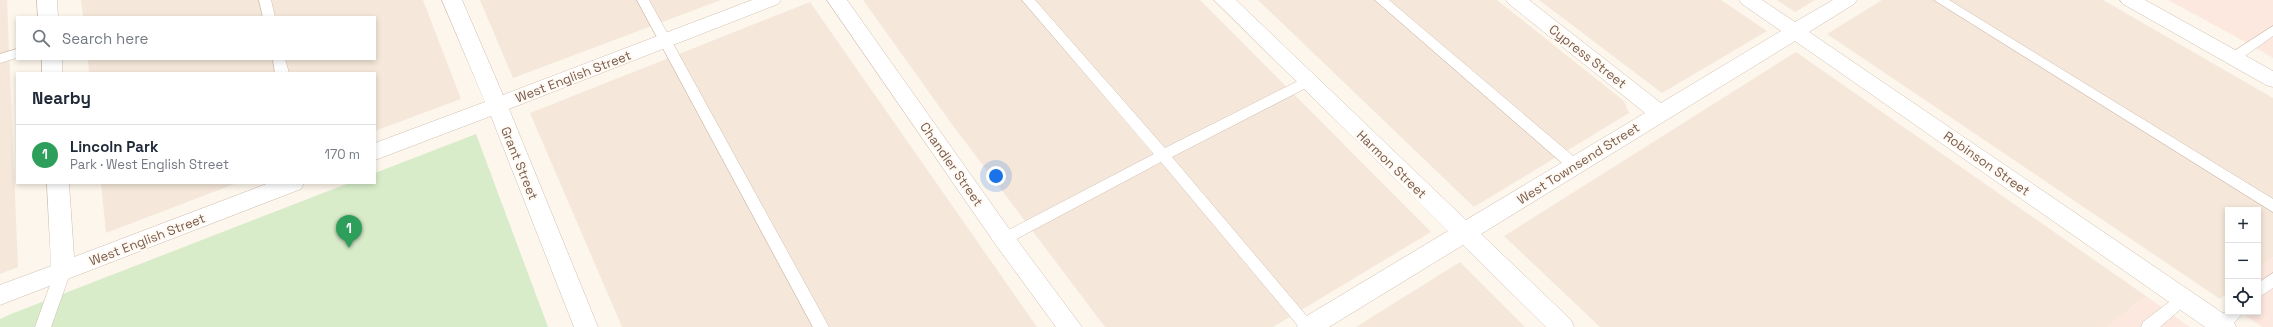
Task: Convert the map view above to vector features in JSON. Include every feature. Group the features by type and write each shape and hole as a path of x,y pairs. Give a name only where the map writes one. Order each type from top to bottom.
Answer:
{"street":[{"path":"47,0 48,16"},
{"name":"Grant Street","path":"452,0 497,105 586,327"},
{"name":"West English Street","path":"376,152 771,0"},
{"name":"Chandler Street","path":"837,0 1004,239 1070,327"},
{"name":"Harmon Street","path":"1224,0 1307,82 1562,327"},
{"name":"Cypress Street","path":"1516,0 1660,113"},
{"name":"Robinson Street","path":"1749,0 2183,299 2227,321"},
{"name":"West Townsend Street","path":"1308,327 1847,0"},
{"path":"2130,0 2273,80"},
{"path":"52,60 52,72"},
{"path":"58,184 63,271"},
{"name":"West English Street","path":"0,295 290,184"}],"lane":[{"path":"265,0 269,16"},
{"path":"643,0 821,327"},
{"path":"1028,0 1163,155 1308,327"},
{"path":"1381,0 1574,165"},
{"path":"1940,0 2273,206"},
{"path":"2233,58 2273,30"},
{"path":"0,59 16,53"},
{"path":"279,60 282,72"},
{"path":"1004,239 1163,155 1307,82"},
{"path":"43,327 63,271"},
{"path":"2261,289 2273,279"},
{"path":"2149,327 2183,299"}],"shaded area":[{"path":"0,0 7,0 18,267 0,274"},
{"path":"81,0 423,0 461,99 376,131 376,72 89,72 88,60 376,60 376,16 83,16"},
{"path":"480,0 721,0 513,78"},
{"path":"863,0 1200,0 1431,232 1273,327 1105,327 951,123"},
{"path":"1258,0 1497,0 1624,101 1629,113 1474,207"},
{"path":"1539,0 1721,0 1767,31 1662,93"},
{"path":"1777,0 1815,0 1795,12"},
{"path":"1882,0 2103,0 2273,98 2273,257 2261,267 2261,207 2225,207 2225,295 2220,299 1827,34"},
{"path":"2168,0 2273,0 2273,58 2251,45"},
{"path":"810,2 1037,327 622,327 530,113"},
{"path":"1796,52 2146,296 2107,327 1600,327 1504,236"},
{"path":"101,184 234,184 106,233"},
{"path":"2273,257 2273,327 2262,327 2244,315 2261,315 2261,267"},
{"path":"1460,262 1525,327 1356,327"},
{"path":"2146,296 2190,327 2107,327"}],"green space":[{"path":"476,134 548,327 0,327 0,319 11,314 346,184 376,184 376,173"}],"place":[{"name":"Lincoln Park","path":"349,248"}]}
